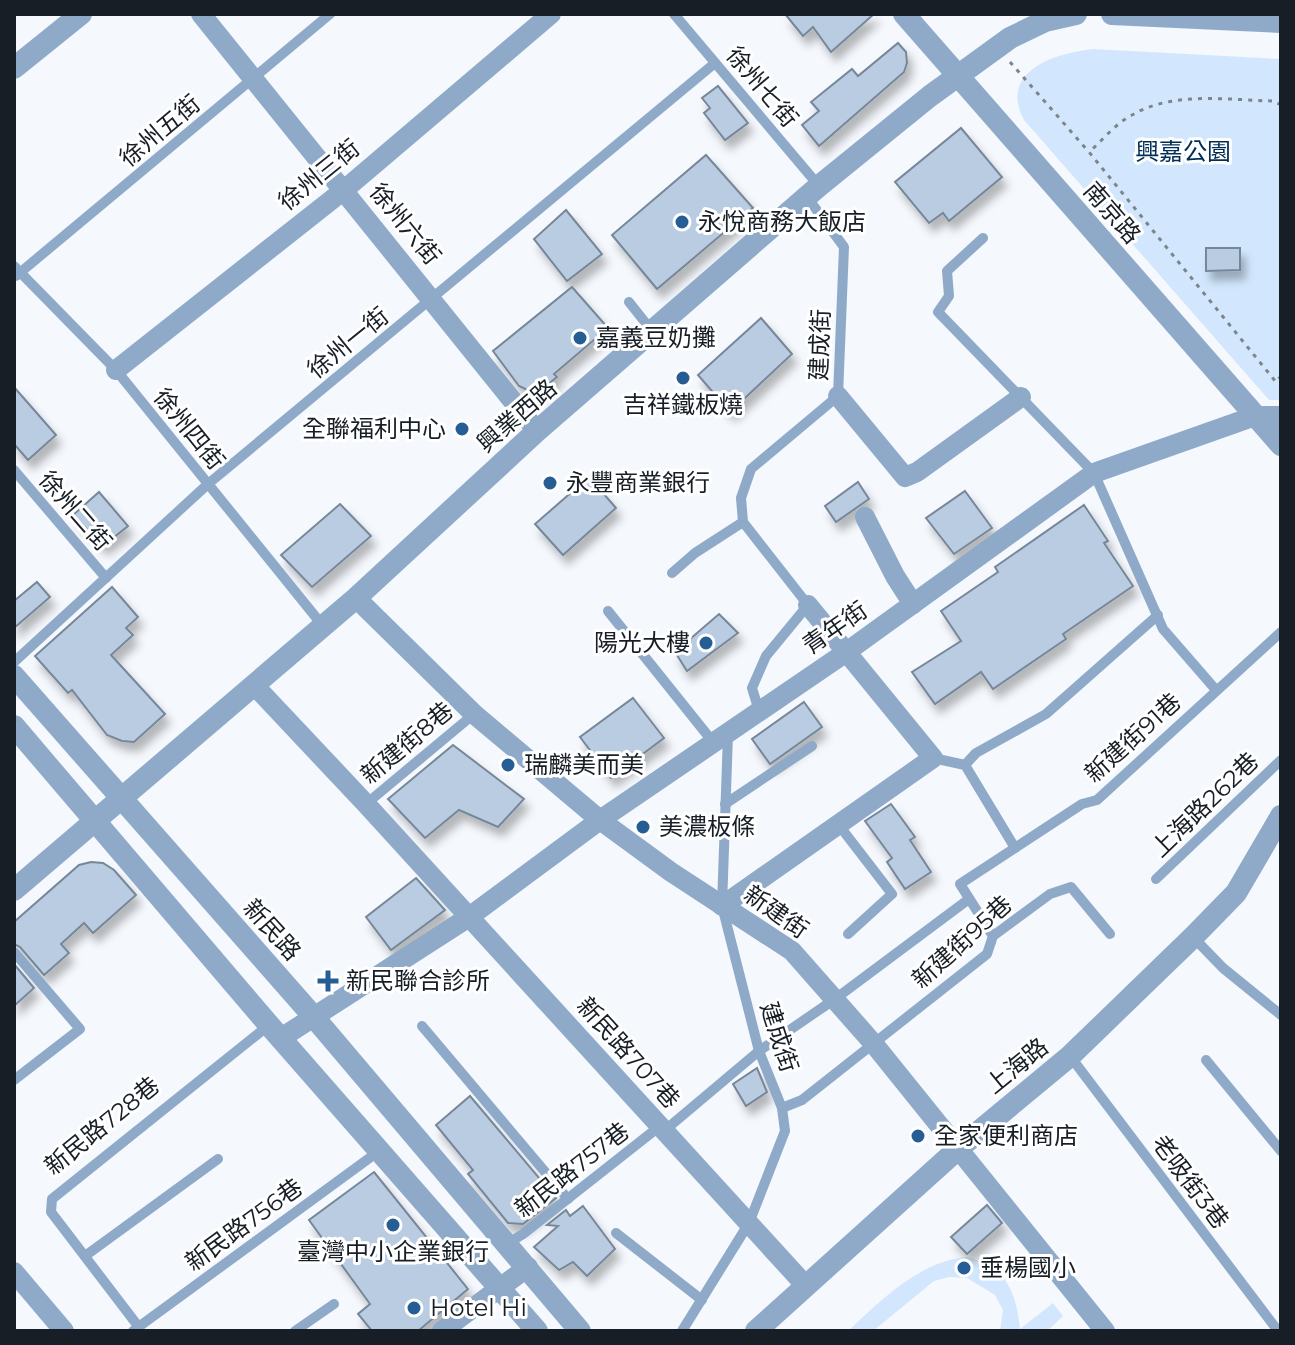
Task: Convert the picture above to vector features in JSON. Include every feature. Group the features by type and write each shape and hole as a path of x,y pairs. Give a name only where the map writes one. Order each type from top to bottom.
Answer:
{"street":[{"path":"14,68 81,14"},
{"name":"徐州六街","path":"201,14 537,431"},
{"name":"徐州三街","path":"116,370 344,190 551,14"},
{"name":"南京路","path":"904,14 1281,445"},
{"name":"興業西路","path":"14,890 356,598 537,431 813,192 957,76 1010,38 1045,21 1076,14"},
{"path":"1112,14 1281,22"},
{"path":"838,396 905,477 917,472 1021,397"},
{"name":"青年街","path":"600,820 845,653 1094,473 1255,416 1281,416"},
{"path":"865,517 913,604"},
{"name":"新建街","path":"356,598 474,714 600,820 792,951 873,1043 1105,1331"},
{"path":"722,906 933,758 808,605"},
{"name":"新民路","path":"14,676 313,1016 580,1331"},
{"name":"新民路707巷","path":"255,686 806,1286"},
{"path":"14,726 537,1331"},
{"path":"275,1031 313,1016 469,917 600,820"},
{"name":"上海路","path":"756,1331 959,1148 1070,1056 1236,893 1278,832"},
{"path":"442,1331 528,1267"},
{"path":"14,1272 64,1331"}],"lane":[{"name":"徐州五街","path":"16,272 330,14"},
{"name":"徐州七街","path":"674,14 813,192"},
{"name":"徐州一街","path":"14,662 208,484 715,63"},
{"name":"建成街","path":"743,522 741,498 751,469 838,396 844,247 813,192"},
{"path":"983,238 947,271 949,296 938,312 1094,473 1163,629 1216,690"},
{"name":"徐州四街","path":"16,272 116,370 323,626"},
{"path":"629,302 652,331"},
{"name":"徐州二街","path":"14,470 106,578"},
{"path":"672,573 695,553 743,522 808,605 766,656 752,688 759,711"},
{"path":"608,611 720,737"},
{"path":"965,765 976,753 1046,714 1158,615"},
{"name":"新建街91巷","path":"969,899 960,884 1082,804 1097,800 1281,632"},
{"name":"新建街8巷","path":"366,804 474,714"},
{"name":"建成街","path":"682,1331 749,1223 785,1131 782,1108 759,1051 722,906 725,804 720,737"},
{"path":"725,804 812,746"},
{"path":"933,758 965,765 1015,848"},
{"name":"上海路262巷","path":"1156,879 1281,760"},
{"path":"838,824 892,894 848,934"},
{"name":"新建街95巷","path":"782,1108 802,1100 987,954 993,936 1050,894 1071,887 1110,934"},
{"path":"835,999 969,899 993,936"},
{"path":"1193,937 1223,968 1281,1015"},
{"path":"14,952 80,1029 14,1080"},
{"name":"新民路757巷","path":"507,1244 759,1051 835,999"},
{"path":"422,1026 568,1199"},
{"name":"新民路728巷","path":"136,1329 51,1212 52,1199 275,1031"},
{"name":"老吸街3巷","path":"1070,1056 1278,1331"},
{"path":"1206,1060 1281,1151"},
{"name":"新民路756巷","path":"136,1329 379,1151"},
{"path":"85,1256 218,1159"},
{"path":"616,1233 702,1300"},
{"path":"295,1331 334,1304"}],"path":[{"path":"1009,60 1089,152 1276,382 1281,376"},
{"path":"1089,152 1131,115 1165,102 1218,99 1273,101 1281,105"}],"green space":[{"name":"興嘉公園","path":"1093,49 1281,59 1281,400 1269,400 1024,120 1018,103 1018,89 1024,77 1048,60"},
{"path":"967,1257 991,1267 1007,1282 1016,1303 1020,1329 1053,1303 1063,1316 1047,1331 1000,1331 1003,1310 995,1295 967,1278 949,1277 934,1281 873,1331 848,1331 917,1274 950,1260"}],"building":[{"path":"785,14 874,14 831,52 813,27 803,36"},
{"path":"898,43 906,52 904,72 819,146 802,125 819,111 811,102 852,69 858,76"},
{"path":"718,86 748,123 725,140 704,113 710,108 702,98"},
{"path":"961,128 1002,177 949,221 943,213 929,223 895,182"},
{"name":"永悅商務大飯店","path":"706,155 753,208 657,289 612,235"},
{"path":"566,210 602,254 567,281 534,239"},
{"path":"1206,248 1240,248 1240,270 1206,271"},
{"path":"572,287 608,328 554,374 557,377 536,394 519,386 493,351"},
{"path":"761,318 792,354 730,412 698,375"},
{"path":"14,387 56,435 28,460 14,444"},
{"path":"589,477 616,508 563,555 535,524"},
{"path":"858,482 869,499 836,522 825,506"},
{"path":"965,491 992,528 954,554 926,518"},
{"path":"99,492 128,526 103,546 73,515"},
{"path":"340,504 371,536 312,587 281,555"},
{"path":"1084,505 1108,541 1104,543 1133,586 1063,634 1066,639 993,689 981,672 935,704 912,672 961,641 941,611 998,572 995,567"},
{"path":"37,582 50,597 14,628 14,601"},
{"path":"112,587 138,617 126,628 133,635 111,655 165,714 134,742 107,735 72,690 68,693 35,656"},
{"name":"陽光大樓","path":"719,614 738,633 687,671 675,652"},
{"path":"633,698 664,738 611,778 580,737"},
{"path":"804,702 822,727 770,764 752,739"},
{"path":"453,745 524,799 498,827 459,810 425,838 388,799"},
{"path":"891,804 915,837 910,840 931,872 905,889 887,862 892,858 865,821"},
{"path":"103,863 114,870 136,895 93,933 84,923 61,944 69,953 44,975 14,944 14,922 79,865"},
{"path":"416,878 445,910 391,950 366,917"},
{"path":"14,964 34,988 14,1006"},
{"path":"757,1068 767,1092 746,1106 733,1084"},
{"path":"470,1096 556,1198 523,1224 508,1223 468,1174 473,1170 436,1125"},
{"path":"374,1172 468,1289 418,1331 372,1331 358,1314 370,1304 309,1220"},
{"path":"987,1205 1002,1223 967,1254 951,1237"},
{"path":"583,1206 615,1249 587,1276 573,1262 559,1270 534,1247 558,1226 547,1225 566,1210 570,1216"}],"place":[{"name":"永悅商務大飯店","path":"682,222"},
{"name":"嘉義豆奶攤","path":"580,338"},
{"name":"吉祥鐵板燒","path":"683,378"},
{"name":"全聯福利中心","path":"462,429"},
{"name":"永豐商業銀行","path":"550,483"},
{"name":"陽光大樓","path":"706,643"},
{"name":"瑞麟美而美","path":"508,765"},
{"name":"美濃板條","path":"643,827"},
{"name":"新民聯合診所","path":"328,981"},
{"name":"全家便利商店","path":"918,1136"},
{"name":"臺灣中小企業銀行","path":"393,1225"},
{"name":"垂楊國小","path":"964,1268"},
{"name":"Hotel Hi","path":"414,1308"}]}
